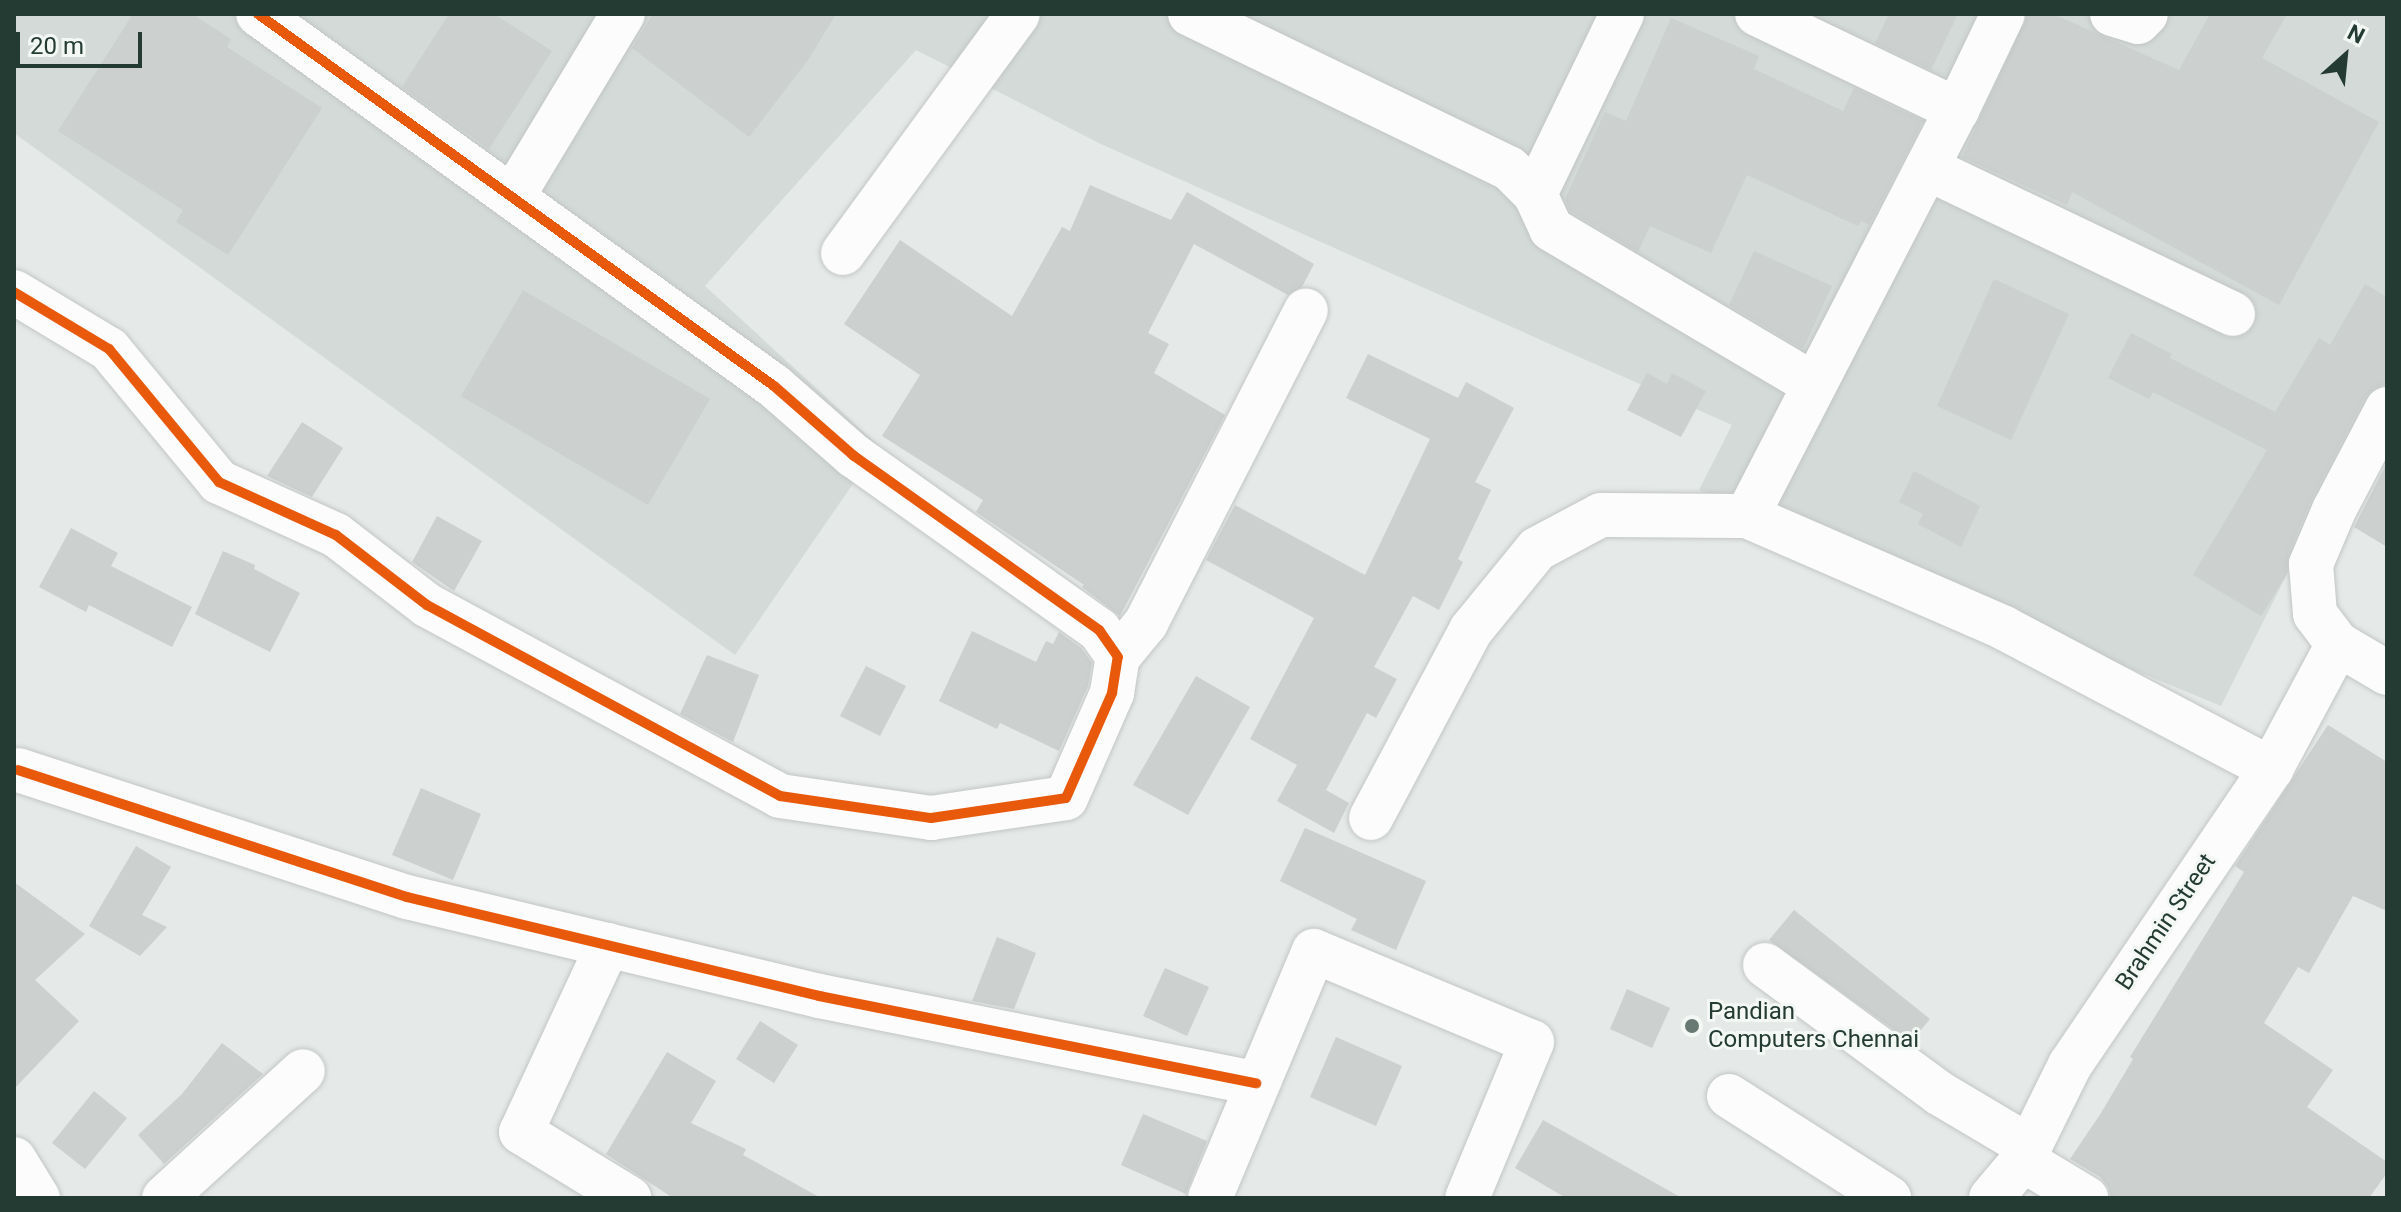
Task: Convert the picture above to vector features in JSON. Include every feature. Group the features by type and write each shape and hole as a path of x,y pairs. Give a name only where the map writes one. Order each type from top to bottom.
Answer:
{"street":[{"path":"258,14 774,386 854,456 1099,630 1127,696"},
{"path":"513,196 623,14"},
{"path":"843,253 1018,14"},
{"path":"1190,14 1509,168 1535,194 1551,229 1813,384"},
{"path":"1535,194 1622,14"},
{"path":"1757,14 1957,110"},
{"path":"1747,516 1957,110 2003,14"},
{"path":"2112,14 2138,22 2146,14"},
{"path":"1927,168 2233,314"},
{"path":"14,292 109,349 219,482 336,535 427,605 780,796 931,818 1066,798 1127,696 1146,623 1306,311"},
{"path":"2387,409 2334,510 2311,564 2315,614 2338,644 2387,673"},
{"path":"1371,818 1471,630 1537,549 1601,515 1747,516 2004,628 2271,769"},
{"name":"Brahmin Street","path":"1991,1198 2026,1154 2070,1065 2271,769 2338,644"},
{"path":"18,770 407,897 819,996 1256,1083"},
{"path":"608,945 521,1132 629,1198"},
{"path":"1210,1198 1314,951 1532,1042 1467,1198"},
{"path":"1765,965 2086,1198"},
{"path":"164,1198 303,1071"},
{"path":"1729,1096 1889,1198"},
{"path":"14,1159 38,1198"}],"shaded area":[{"path":"14,14 2387,14 2387,374 2221,706 1699,490 1732,425 1103,145 916,50 705,286 879,446 735,655 14,133"}],"building":[{"path":"133,14 192,14 231,39 227,47 322,108 228,255 176,222 183,210 58,131"},
{"path":"449,14 494,14 552,51 489,149 402,87"},
{"path":"653,14 836,14 808,60 749,137 632,48"},
{"path":"1889,14 1958,14 1931,70 1875,43"},
{"path":"2028,14 2053,14 2179,70 2210,14 2287,14 2262,58 2379,122 2279,305 2072,192 2067,205 1962,157"},
{"path":"1671,18 1759,56 1754,69 1843,111 1854,88 1923,121 1869,225 1861,221 1858,226 1747,175 1711,253 1650,226 1638,252 1570,211 1565,199 1605,112 1626,121"},
{"path":"1090,185 1171,220 1187,192 1314,264 1302,287 1288,295 1194,244 1148,333 1169,344 1154,373 1225,415 1120,616 1082,587 1084,585 976,512 983,500 882,436 920,375 844,324 900,240 1012,316 1062,227 1070,231"},
{"path":"1754,251 1832,286 1803,349 1729,305"},
{"path":"1994,279 2069,314 2011,440 1937,406"},
{"path":"2365,284 2387,297 2387,384 2374,388 2365,397 2311,500 2288,554 2287,574 2261,616 2193,575 2267,450 2153,392 2149,399 2108,378 2131,333 2172,354 2170,358 2275,412 2319,338 2330,345"},
{"path":"523,290 710,399 648,505 461,396"},
{"path":"1368,354 1458,398 1466,382 1514,408 1475,482 1491,490 1458,559 1463,562 1439,610 1413,596 1374,667 1397,679 1376,718 1367,713 1326,790 1349,803 1334,833 1277,801 1297,765 1250,739 1314,618 1206,560 1235,505 1365,575 1430,439 1346,398"},
{"path":"1647,373 1667,384 1672,373 1706,391 1681,437 1627,410"},
{"path":"302,422 343,448 312,497 267,476"},
{"path":"2387,463 2387,547 2354,527"},
{"path":"1914,471 1980,506 1961,547 1918,524 1923,514 1899,502"},
{"path":"437,516 482,541 454,591 412,562"},
{"path":"71,528 118,553 111,566 192,607 172,647 89,605 86,612 39,587"},
{"path":"223,551 255,565 254,569 300,593 270,652 195,614"},
{"path":"972,631 1036,662 1046,641 1053,644 1059,632 1081,648 1092,663 1088,686 1059,751 1000,723 997,729 939,701"},
{"path":"707,655 759,675 733,742 680,714"},
{"path":"866,666 906,686 880,736 840,716"},
{"path":"1196,676 1250,707 1188,815 1133,785"},
{"path":"2328,725 2387,762 2387,911 2353,896 2309,973 2298,967 2264,1023 2333,1070 2307,1107 2387,1162 2387,1173 2369,1198 2111,1198 2108,1187 2100,1177 2070,1159 2101,1113 2133,1059 2130,1057 2244,872 2235,866"},
{"path":"421,788 481,814 453,880 392,855"},
{"path":"1305,828 1426,881 1396,950 1351,930 1357,919 1280,881"},
{"path":"136,846 171,867 142,915 167,927 140,956 89,926"},
{"path":"14,882 85,934 35,980 79,1021 14,1089"},
{"path":"1794,910 1930,1019 1911,1042 1769,940"},
{"path":"997,937 1036,953 1014,1009 972,1001"},
{"path":"1165,968 1209,987 1187,1036 1143,1016"},
{"path":"1627,989 1670,1008 1652,1048 1610,1029"},
{"path":"760,1021 798,1045 774,1083 736,1059"},
{"path":"1336,1037 1402,1066 1376,1126 1310,1097"},
{"path":"222,1043 263,1074 164,1164 138,1135 182,1094"},
{"path":"667,1052 716,1081 691,1123 746,1149 743,1155 821,1198 673,1198 606,1154"},
{"path":"94,1091 127,1118 85,1169 52,1143"},
{"path":"1143,1114 1207,1141 1186,1194 1121,1165"},
{"path":"1543,1120 1682,1198 1566,1198 1515,1168"}],"cycle path":[{"path":"14,292 109,349 219,482 336,535 427,605 780,796 931,818 1066,798 1112,693 1118,657 1099,630 854,456 774,386 258,14"},
{"path":"18,770 407,897 819,996 1256,1083"}],"place":[{"name":"Pandian Computers Chennai","path":"1692,1026"}]}
